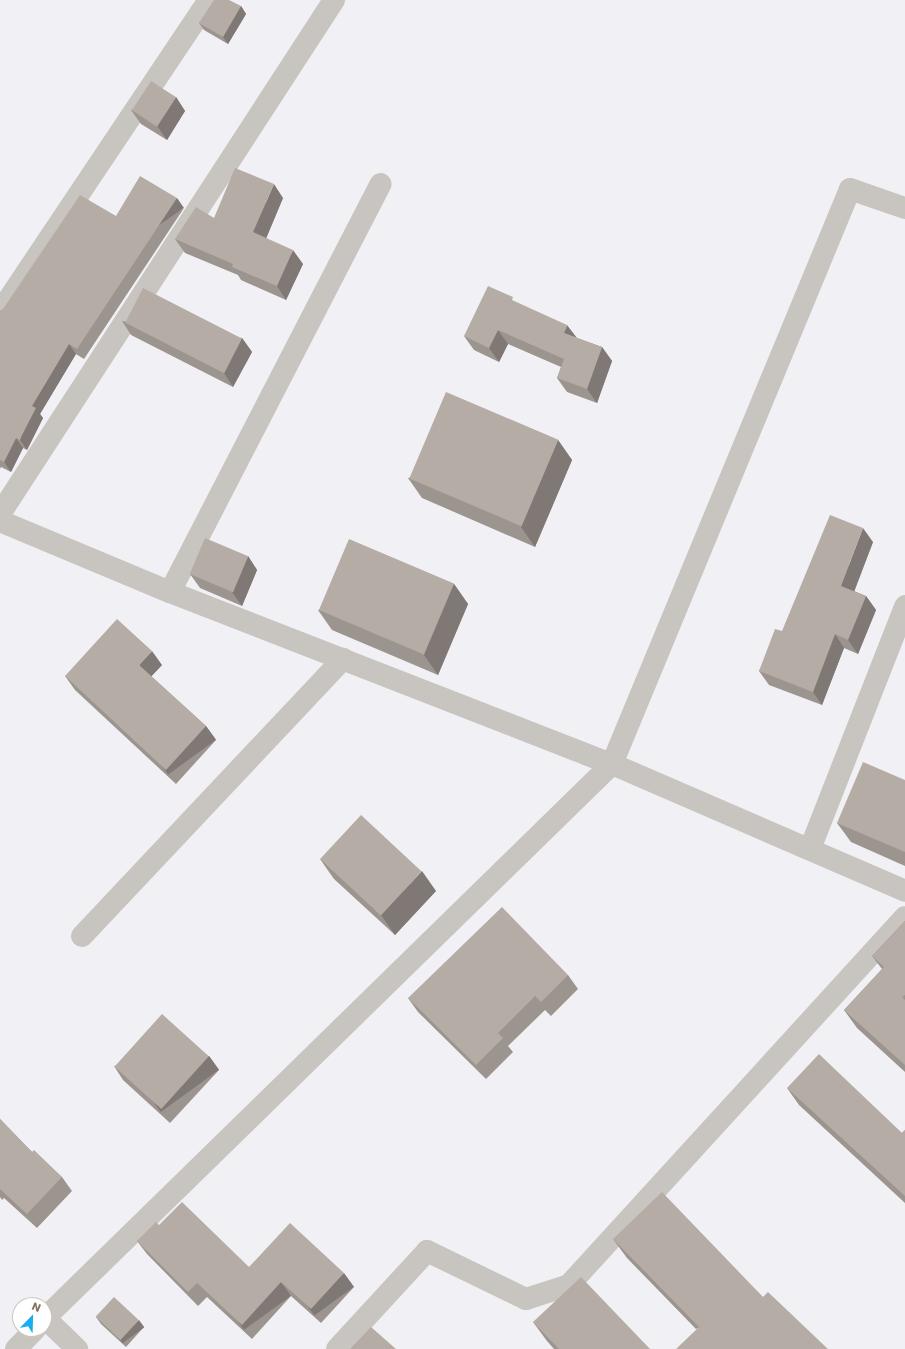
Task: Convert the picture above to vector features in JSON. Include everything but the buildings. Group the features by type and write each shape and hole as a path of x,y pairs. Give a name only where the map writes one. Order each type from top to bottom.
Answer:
{"street":[{"path":"0,312 209,0"},
{"path":"0,514 334,0"},
{"path":"170,592 381,184"},
{"path":"52,1311 612,764 850,189 905,208"},
{"path":"0,521 170,592 612,764 905,891"},
{"path":"810,849 905,606"},
{"path":"82,936 343,659"},
{"path":"338,1349 427,1251 526,1299 569,1285 905,917"},
{"path":"52,1330 77,1349"},
{"path":"16,1349 27,1337"}]}
